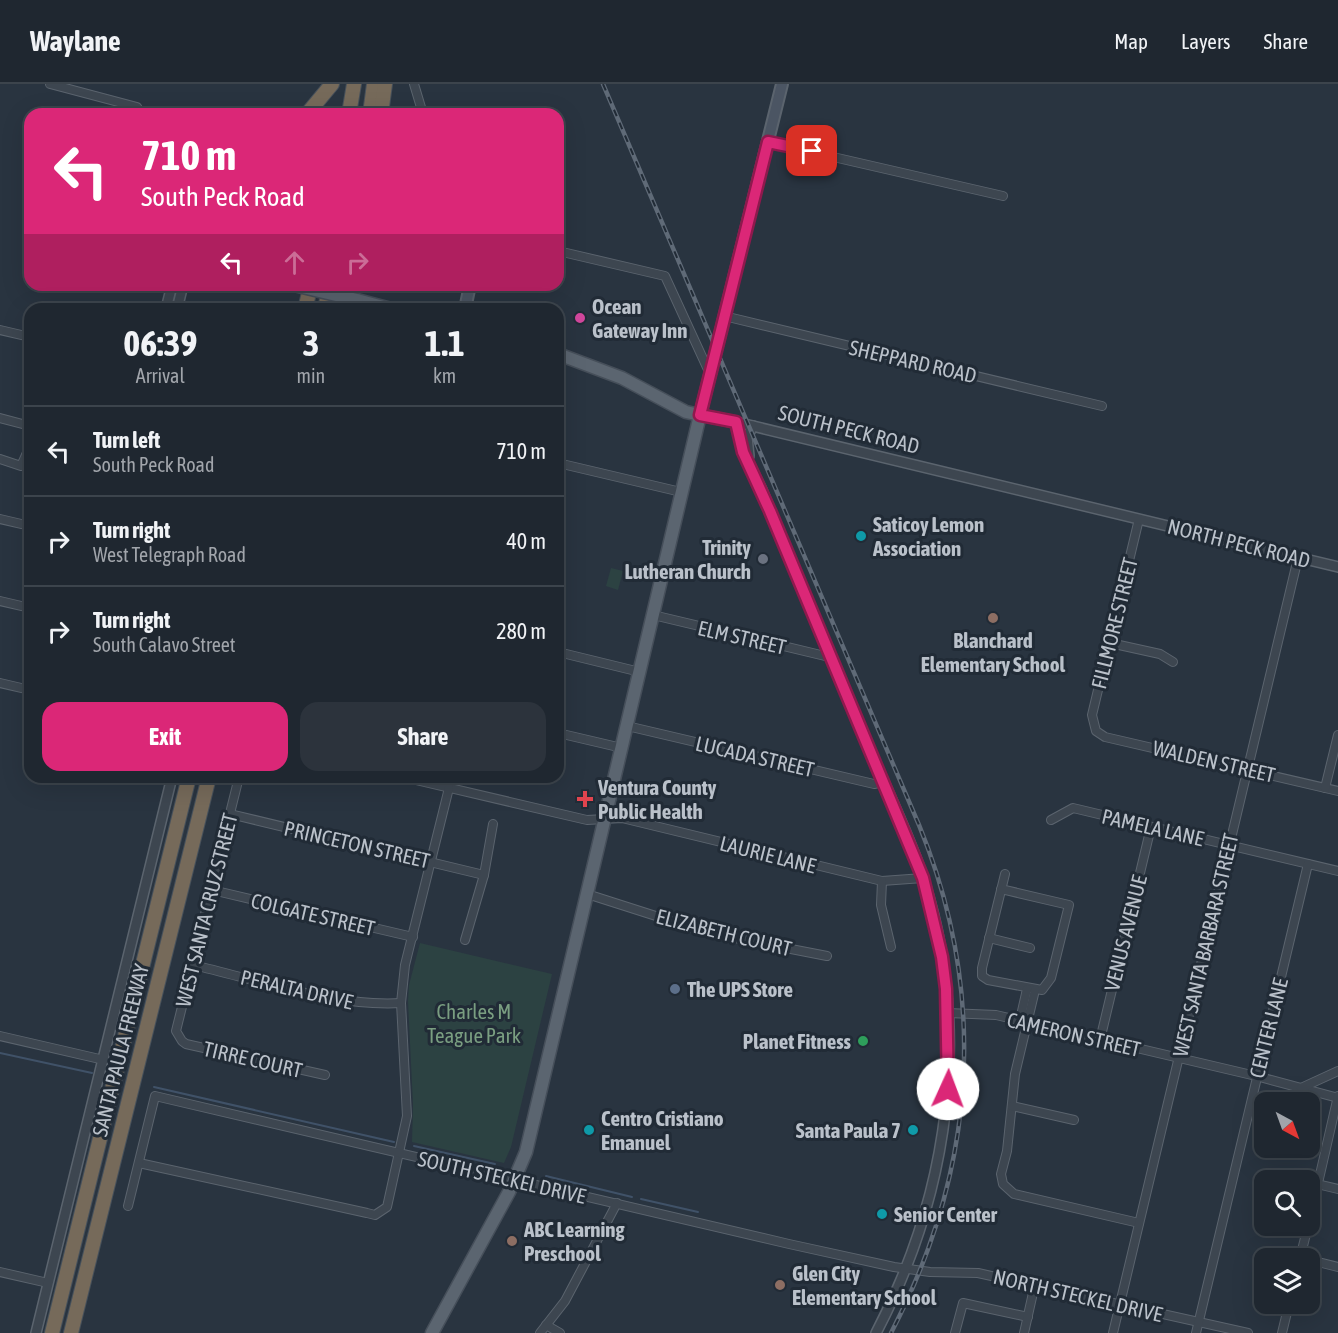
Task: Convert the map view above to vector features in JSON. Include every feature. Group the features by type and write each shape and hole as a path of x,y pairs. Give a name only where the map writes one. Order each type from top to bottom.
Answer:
{"highway":[{"path":"312,108 332,84"},
{"path":"350,108 354,84"},
{"path":"371,108 374,84"},
{"path":"382,108 385,84"},
{"name":"SANTA PAULA FREEWAY","path":"52,1333 188,783"},
{"name":"SANTA PAULA FREEWAY","path":"71,1333 208,783"}],"main road":[{"path":"432,1333 515,1179 524,1158 681,492 782,84"},
{"path":"319,291 368,303"},
{"name":"SOUTH PECK ROAD","path":"564,356 608,371 686,412 736,422"}],"street":[{"path":"50,84 138,108"},
{"path":"414,84 421,108"},
{"path":"768,142 1003,196"},
{"path":"564,252 665,276 711,375"},
{"name":"SHEPPARD ROAD","path":"724,316 1102,406"},
{"path":"0,330 24,336"},
{"path":"0,418 24,424"},
{"path":"736,422 743,452 831,655 923,878 942,957 948,1013 949,1071 940,1155 925,1215 907,1268 876,1333"},
{"name":"SOUTH PECK ROAD","path":"736,422 1139,519"},
{"path":"751,470 747,437 753,426"},
{"path":"0,459 21,466 24,459"},
{"path":"564,465 681,492"},
{"path":"0,519 24,525"},
{"name":"NORTH PECK ROAD","path":"1139,519 1338,567"},
{"name":"FILLMORE STREET","path":"1093,727 1092,715 1139,519"},
{"name":"WEST SANTA BARBARA STREET","path":"1113,1333 1298,558"},
{"path":"0,601 24,607"},
{"name":"ELM STREET","path":"653,615 825,656 831,655"},
{"path":"1110,643 1160,654 1173,662"},
{"path":"564,653 640,672"},
{"path":"0,683 24,689"},
{"name":"LUCADA STREET","path":"627,726 874,784 883,782"},
{"name":"WALDEN STREET","path":"1093,727 1105,736 1338,791"},
{"path":"564,734 622,748"},
{"path":"1325,788 1338,735"},
{"path":"36,1333 171,783"},
{"name":"WEST SANTA CRUZ STREET","path":"182,1041 176,1031 238,783"},
{"name":"LAURIE LANE","path":"428,783 587,820 622,818 882,880 913,881 923,878"},
{"path":"129,1206 155,1096 400,1154 407,1116 401,1003 405,965 449,788"},
{"name":"PAMELA LANE","path":"1051,820 1073,808 1338,871"},
{"name":"PRINCETON STREET","path":"230,814 484,875"},
{"path":"465,940 484,875 492,824"},
{"name":"VENUS AVENUE","path":"1100,1040 1151,827"},
{"name":"CENTER LANE","path":"1196,1333 1308,864"},
{"path":"1001,889 1068,906 1049,983 1041,990 1031,990 988,980 982,976 989,938 1001,889 1005,874"},
{"path":"882,880 881,905 891,947"},
{"name":"COLGATE STREET","path":"212,890 413,937"},
{"name":"ELIZABETH COURT","path":"587,894 709,933 827,956"},
{"path":"989,938 1030,948"},
{"name":"PERALTA DRIVE","path":"193,965 348,1001 377,1005 401,1003"},
{"path":"1031,990 1022,1011 1027,1023 1015,1074 1001,1174 1005,1187 1014,1194 1139,1223"},
{"name":"CAMERON STREET","path":"948,1013 988,1014 1338,1097"},
{"path":"0,1036 104,1060"},
{"name":"TIRRE COURT","path":"182,1041 325,1075"},
{"path":"1301,1088 1338,1071"},
{"path":"1320,1172 1338,1097"},
{"path":"1012,1106 1074,1120"},
{"name":"SOUTH STECKEL DRIVE","path":"139,1163 375,1215 387,1208 400,1154 800,1246 907,1268"},
{"path":"1320,1185 1338,1189"},
{"path":"540,1333 565,1301 617,1203"},
{"path":"1320,1262 1338,1267"},
{"name":"NORTH STECKEL DRIVE","path":"907,1268 930,1272 978,1273 1248,1333"},
{"path":"0,1272 48,1283"},
{"path":"1024,1333 1035,1284"},
{"path":"955,1333 963,1303 1028,1317"},
{"path":"1282,1333 1287,1314"},
{"path":"546,1325 560,1333"}],"green space":[{"path":"611,568 623,571 618,590 606,586"},
{"name":"Charles M Teague Park","path":"420,943 552,974 511,1147 504,1163 412,1142 413,1105 408,1001 409,985"}],"waterway":[{"path":"0,1053 92,1073"},
{"path":"154,1087 394,1142"},
{"path":"414,1146 495,1164"},
{"path":"546,1176 632,1197"},
{"path":"641,1199 698,1212"}],"railway":[{"path":"603,84 919,825 941,889 956,954 963,1018 963,1082 956,1146 941,1209 919,1271 891,1333"}],"place":[{"name":"Ocean Gateway Inn","path":"580,318"},
{"name":"Saticoy Lemon Association","path":"861,536"},
{"name":"Trinity Lutheran Church","path":"763,559"},
{"name":"Blanchard Elementary School","path":"993,618"},
{"name":"Ventura County Public Health","path":"585,799"},
{"name":"The UPS Store","path":"675,989"},
{"name":"Planet Fitness","path":"863,1041"},
{"name":"Centro Cristiano Emanuel","path":"589,1130"},
{"name":"Santa Paula 7","path":"913,1130"},
{"name":"Senior Center","path":"882,1214"},
{"name":"ABC Learning Preschool","path":"512,1241"},
{"name":"Glen City Elementary School","path":"780,1285"}],"route":[{"path":"812,151 768,142 700,415 736,422 743,452 762,490 923,878 942,957 946,989 948,1089"}]}
